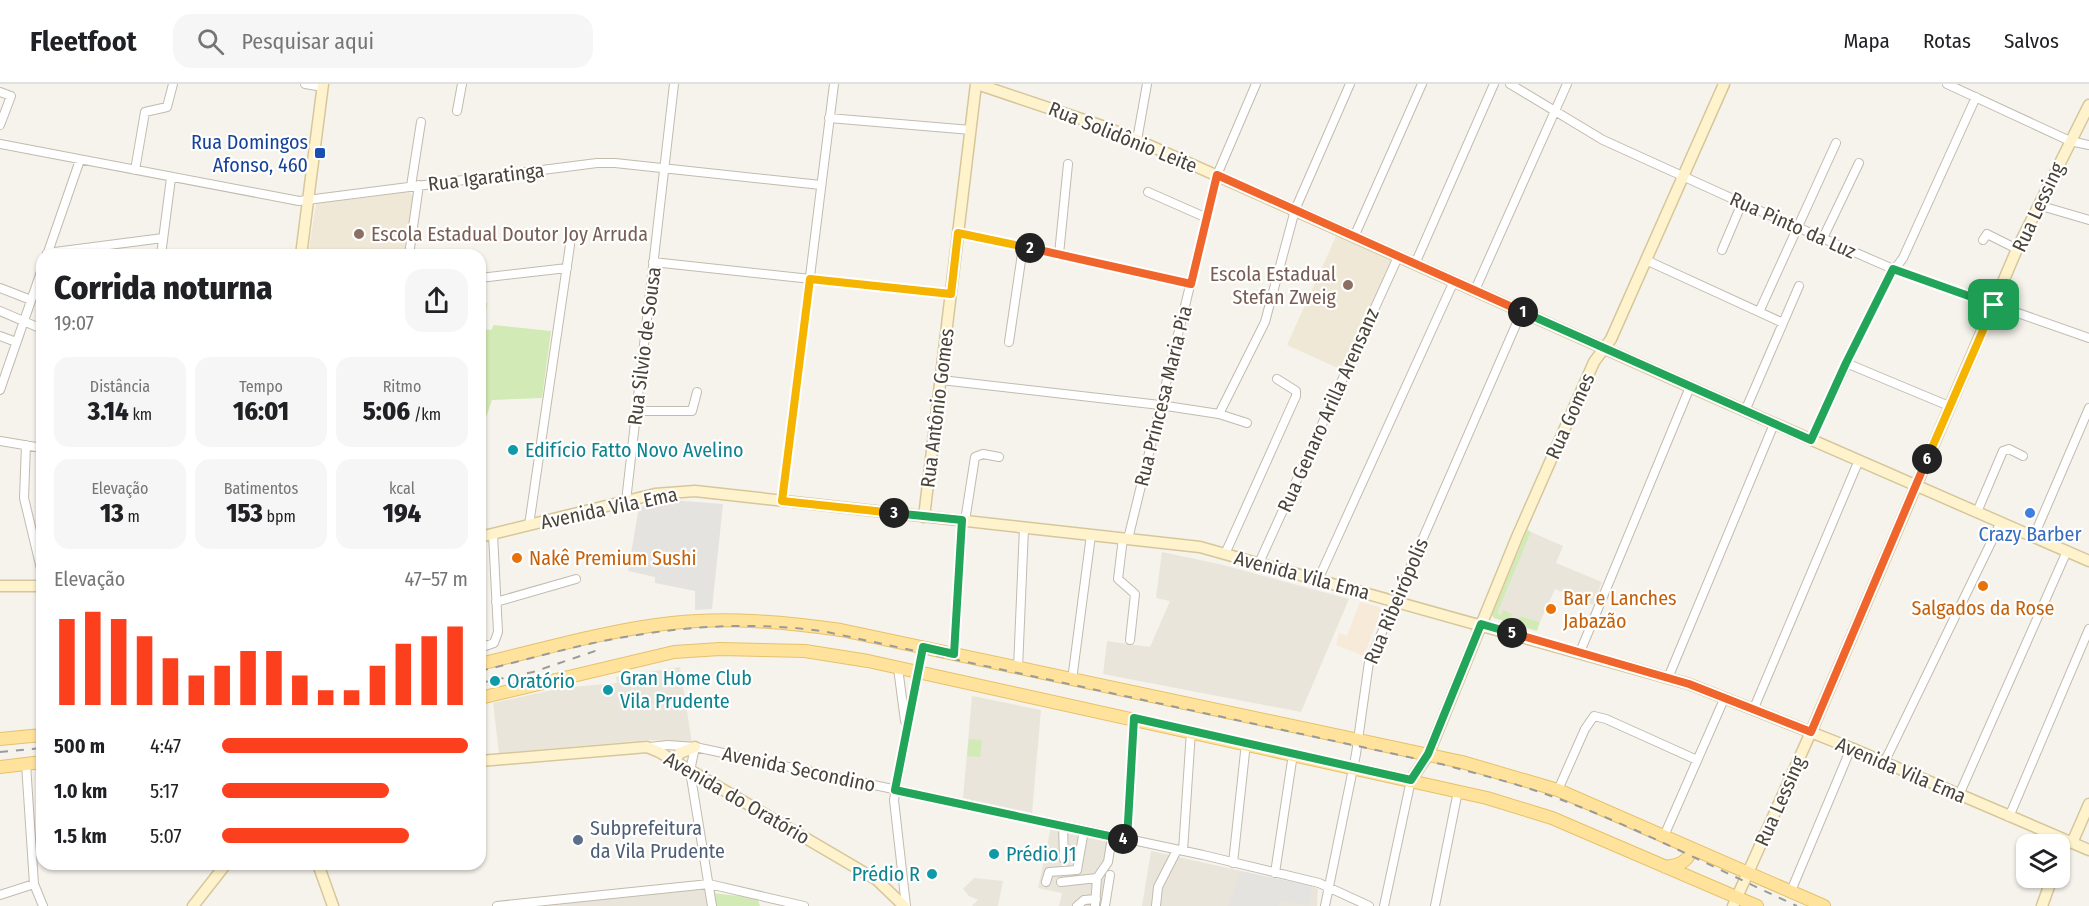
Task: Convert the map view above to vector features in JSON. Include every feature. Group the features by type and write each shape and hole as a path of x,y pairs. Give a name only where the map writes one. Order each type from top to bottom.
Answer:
{"main road":[{"name":"Rua Antônio Gomes","path":"924,516 977,84"},
{"name":"Rua Solidônio Leite","path":"977,84 1106,126 1744,411 2089,561"},
{"name":"Rua Gomes","path":"1411,780 1428,754 1593,362 1611,339 1648,261 1724,84"},
{"path":"302,249 323,85"},
{"name":"Rua Lessing","path":"1735,902 1811,732 2018,249 2089,105"},
{"name":"Avenida Vila Ema","path":"486,536 626,501 687,491 1200,548 1580,652 1725,697 1851,748 2049,834"},
{"path":"0,586 36,586"},
{"path":"486,663 623,631 672,623 720,620 793,624 923,647 1428,754 1558,790 1824,906"},
{"path":"486,697 635,660 697,650 805,651 918,672 1134,718 1458,791 1543,815 1663,867 1735,902 1757,906"},
{"path":"0,739 36,736"},
{"name":"Avenida do Oratório","path":"486,760 647,747 877,880 905,906"},
{"path":"674,761 680,753 694,747"},
{"path":"0,767 36,763"},
{"path":"2070,838 2089,804"},
{"name":"Avenida Vila Ema","path":"2070,843 2089,850"},
{"path":"1663,867 1677,866 1688,859 1692,849"},
{"path":"193,906 221,870"},
{"path":"320,870 333,906"},
{"path":"2042,906 2048,888"}],"street":[{"path":"135,170 145,112 167,107 173,84"},
{"path":"304,84 323,85"},
{"path":"457,111 462,84"},
{"name":"Rua Silvio de Sousa","path":"626,501 674,84"},
{"path":"782,501 834,84"},
{"path":"1137,140 1147,84"},
{"name":"Rua Princesa Maria Pia","path":"1130,640 1136,594 1118,579 1126,538 1217,175 1256,84"},
{"path":"1219,414 1269,312 1294,210 1350,84"},
{"path":"1354,237 1422,84"},
{"path":"1415,264 1494,84"},
{"name":"Rua Pinto da Luz","path":"1510,84 1603,140 1742,203 1893,269 2089,338"},
{"path":"1475,290 1567,84"},
{"path":"1947,84 2070,141 2089,145"},
{"path":"0,92 11,96 0,125"},
{"path":"1811,440 1893,269 1903,258 1976,97"},
{"path":"829,118 971,129"},
{"path":"410,249 421,122"},
{"path":"1760,312 1836,143"},
{"name":"Rua Igaratinga","path":"0,144 291,200 308,200 597,163 821,185"},
{"path":"49,249 80,160"},
{"path":"1823,238 1859,163"},
{"path":"1059,254 1068,164"},
{"path":"162,249 171,177"},
{"path":"1148,192 1207,218"},
{"path":"1722,250 1742,203"},
{"path":"2038,205 2089,220"},
{"path":"958,233 1191,284"},
{"path":"1983,240 1988,234 2018,249"},
{"path":"85,249 163,238"},
{"path":"528,525 570,245"},
{"path":"1009,342 1023,247"},
{"name":"Rua Genaro Arilla Arensanz","path":"1259,563 1398,256"},
{"path":"1648,261 1784,323"},
{"path":"653,262 951,294"},
{"path":"486,277 567,268"},
{"path":"1318,580 1454,281"},
{"path":"0,390 36,285"},
{"path":"1744,411 1800,286"},
{"path":"0,288 31,300"},
{"path":"0,311 36,326"},
{"name":"Rua Ribeirópolis","path":"1325,906 1353,768 1369,662 1522,311"},
{"path":"0,336 16,342"},
{"path":"1846,363 1949,406"},
{"path":"1225,554 1296,396 1296,391 1292,387 1277,379"},
{"path":"941,380 1160,405 1219,414 1247,423"},
{"path":"1580,652 1690,387"},
{"path":"636,411 692,411 696,392"},
{"path":"2034,536 2089,408"},
{"path":"1668,678 1774,424"},
{"path":"0,441 36,447"},
{"path":"26,446 24,498 36,548"},
{"path":"1977,512 2003,451 2009,449 2023,456"},
{"path":"954,654 964,521 975,457 983,454 999,457"},
{"path":"1754,708 1859,460"},
{"path":"1884,763 2001,522"},
{"path":"1018,668 1024,528"},
{"path":"486,646 494,643 496,639 493,534"},
{"path":"1072,680 1091,535"},
{"path":"1959,795 2067,551"},
{"path":"496,602 576,579"},
{"path":"2009,817 2089,629"},
{"path":"905,906 893,810 906,728 923,647"},
{"path":"898,668 906,728"},
{"path":"1664,836 1725,697"},
{"path":"1558,790 1585,729 1594,716 1606,719 1697,760"},
{"path":"1077,906 1084,900 1096,903 1097,878 1108,862 1111,843 1123,839 1134,718"},
{"path":"1156,906 1158,887 1180,851 1191,731"},
{"path":"1233,863 1246,743"},
{"name":"Avenida Secondino","path":"647,747 668,745 694,747 1063,825 1328,886 1369,906"},
{"path":"694,747 690,771 712,906"},
{"path":"1791,891 1851,748"},
{"path":"1275,873 1293,754"},
{"path":"26,764 34,884 43,906"},
{"path":"1384,906 1411,780"},
{"path":"1435,906 1458,791"},
{"path":"1063,825 1064,859"},
{"path":"1046,882 1049,872 1077,870 1084,830"},
{"path":"1105,906 1110,875"},
{"path":"1061,882 1097,878"},
{"path":"0,895 34,884"},
{"path":"497,906 709,884 804,906"}],"shaded area":[{"name":"Escola Estadual Doutor Joy Arruda","path":"409,192 413,196 406,249 309,249 316,204"},
{"name":"Escola Estadual Stefan Zweig","path":"1337,234 1389,257 1391,263 1342,370 1287,345"},
{"path":"669,500 723,504 712,609 695,610 695,591 655,583 655,577 628,571 639,507"},
{"path":"1531,532 1563,546 1556,563 1602,582 1593,605 1555,589 1540,622 1520,616 1518,620 1511,618 1512,614 1503,611 1501,615 1496,613"},
{"path":"1162,552 1219,564 1349,599 1301,712 1103,674 1107,641 1150,647 1170,601 1156,598"},
{"path":"1360,602 1379,607 1381,611 1364,656 1336,645 1339,633 1347,636"},
{"path":"680,667 692,743 648,740 499,753 493,703 561,688 617,683 616,677"},
{"path":"972,696 1041,710 1032,813 963,798"},
{"path":"1051,827 1114,842 1103,906 1059,906 1062,893 1038,888"},
{"path":"1151,851 1314,887 1318,889 1317,906 1142,906"},
{"path":"1240,871 1312,886 1309,906 1280,901 1279,906 1228,906"},
{"path":"974,878 1003,881 998,906 972,906 978,900 969,896 963,889"},
{"path":"704,886 708,906 519,906"}],"green space":[{"path":"494,325 551,331 542,398 492,400 486,418 486,329 491,330"},
{"path":"1527,530 1531,532 1497,613 1501,615 1503,610 1512,614 1511,618 1517,620 1520,616 1540,622 1537,631 1494,618 1492,615"},
{"path":"969,739 982,740 980,757 967,756"},
{"path":"712,893 757,898 760,906 715,906"}],"railway":[{"path":"486,669 593,643 679,629 754,626 827,632 1441,764 1496,779 1551,796 1613,821 1797,906"},
{"path":"486,682 533,672 598,650"},
{"path":"0,752 36,749"}],"place":[{"name":"Rua Domingos Afonso, 460","path":"320,153"},
{"name":"Escola Estadual Doutor Joy Arruda","path":"359,234"},
{"name":"Escola Estadual Stefan Zweig","path":"1348,285"},
{"name":"Edifício Fatto Novo Avelino","path":"513,450"},
{"name":"Crazy Barber","path":"2030,513"},
{"name":"Nakê Premium Sushi","path":"517,558"},
{"name":"Salgados da Rose","path":"1983,586"},
{"name":"Bar e Lanches Jabazão","path":"1551,609"},
{"name":"Oratório","path":"495,681"},
{"name":"Gran Home Club Vila Prudente","path":"608,690"},
{"name":"Subprefeitura da Vila Prudente","path":"578,840"},
{"name":"Prédio J1","path":"994,854"},
{"name":"Prédio R","path":"932,874"}],"route":[{"path":"1217,175 1811,440 1893,269 1994,305 1811,732 1689,684 1481,624 1428,754 1411,780 1134,718 1127,840 895,790 923,647 954,654 962,520 782,501 810,279 951,294 958,233 1191,284 1217,175"}]}
